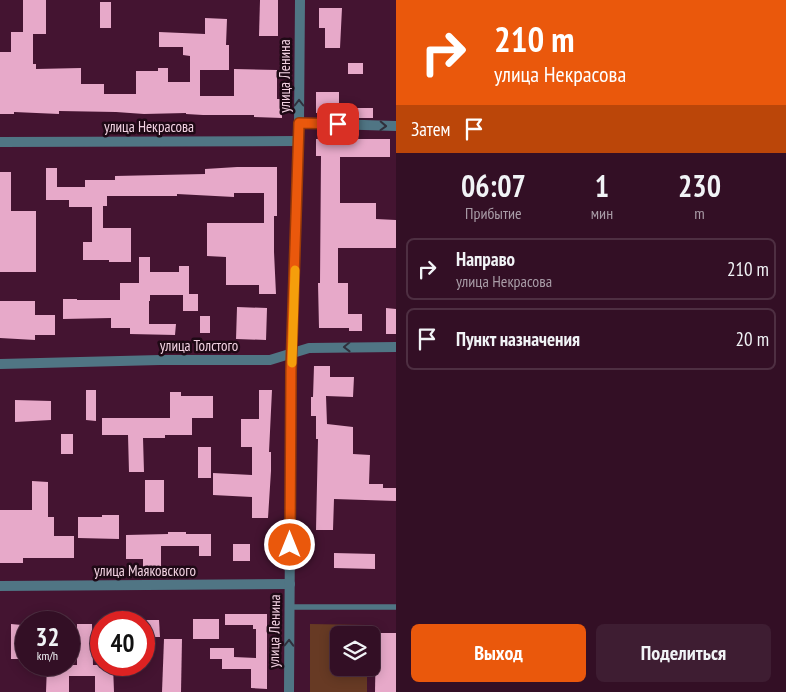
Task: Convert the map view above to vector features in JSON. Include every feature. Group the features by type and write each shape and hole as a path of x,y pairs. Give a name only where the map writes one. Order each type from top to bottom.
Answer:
{"street":[{"name":"улица Ленина","path":"289,692 292,353 299,123 300,0"},
{"path":"299,123 396,126"},
{"name":"улица Некрасова","path":"0,142 298,141"},
{"name":"улица Толстого","path":"0,364 160,360 270,360 309,348 396,347"},
{"name":"улица Маяковского","path":"0,586 290,584"}],"lane":[{"path":"290,606 396,607"}],"shaded area":[{"path":"310,624 367,625 330,626 330,676 367,676 367,692 310,692"}],"building":[{"path":"23,0 46,0 46,34 33,34 33,64 36,64 36,69 81,68 81,84 104,84 104,94 136,94 136,71 158,71 158,68 168,68 168,82 190,82 190,56 183,55 183,47 159,47 159,32 205,34 205,18 227,19 226,45 229,45 229,70 200,70 200,96 234,96 234,69 277,70 277,99 282,99 282,118 254,117 254,115 59,111 59,114 14,112 14,114 0,114 0,52 11,52 11,32 23,32"},
{"path":"260,0 278,0 278,36 259,36"},
{"path":"100,2 111,2 111,28 100,28"},
{"path":"319,8 342,8 340,48 325,48 325,28 319,28"},
{"path":"348,63 363,63 363,74 348,74"},
{"path":"316,92 339,92 339,113 316,113"},
{"path":"344,108 373,108 373,118 344,118"},
{"path":"316,139 390,139 390,157 340,157 340,203 376,203 376,219 396,220 396,248 338,248 338,283 348,283 348,314 362,314 362,331 349,331 349,328 319,328 318,283 320,283 321,156 316,156"},
{"path":"277,167 277,216 274,216 276,294 259,294 259,285 226,285 226,257 207,256 207,223 264,223 264,193 234,193 234,197 177,194 177,196 107,196 107,206 103,206 103,228 131,228 131,262 83,260 83,242 92,242 92,207 69,207 69,200 46,200 46,168 57,168 57,187 85,187 85,180 115,180 115,176 205,174 205,169"},
{"path":"0,172 11,172 11,211 36,211 36,272 0,272"},
{"path":"139,257 150,257 150,272 179,272 179,266 189,266 189,294 198,294 198,311 183,311 183,295 150,295 149,324 176,324 175,335 130,334 130,328 111,328 111,318 63,319 63,299 120,300 120,283 139,283"},
{"path":"0,301 35,301 35,315 55,315 55,335 35,335 35,340 0,338"},
{"path":"237,307 267,308 266,340 236,339"},
{"path":"386,308 396,309 396,334 386,334"},
{"path":"200,316 210,316 210,333 200,333"},
{"path":"314,366 330,366 330,377 354,377 353,397 326,396 327,424 353,427 353,454 370,455 369,484 383,484 383,488 396,488 396,501 334,499 333,530 316,530 318,439 316,439 316,416 311,416"},
{"path":"86,390 96,390 96,421 86,420"},
{"path":"259,390 272,390 269,452 271,452 271,471 268,518 252,518 252,497 213,495 213,473 252,475 252,447 241,447 241,419 259,419"},
{"path":"170,392 181,392 181,396 213,396 213,418 192,418 192,435 165,435 165,438 143,438 144,472 129,472 128,435 102,435 102,418 170,418"},
{"path":"15,400 51,401 51,420 15,422"},
{"path":"61,434 73,434 73,454 61,454"},
{"path":"198,447 211,447 211,478 198,478"},
{"path":"145,480 164,480 164,512 145,512"},
{"path":"32,481 48,482 48,517 54,517 54,536 74,536 74,558 23,558 23,563 0,563 0,510 32,510"},
{"path":"102,515 119,515 119,539 78,538 78,517 102,517"},
{"path":"168,532 211,534 211,556 199,556 199,546 161,546 161,567 143,567 143,559 126,559 126,535 168,534"},
{"path":"233,544 250,544 250,561 233,561"},
{"path":"334,553 375,554 375,569 334,568"},
{"path":"225,614 267,614 267,689 251,688 251,669 222,669 222,659 210,659 210,648 234,648 234,657 256,658 256,629 253,629 253,625 225,625"},
{"path":"193,619 219,619 219,639 193,639"},
{"path":"155,620 159,620 160,637 155,637"},
{"path":"11,624 15,624 15,659 11,659"},
{"path":"80,624 90,624 90,676 80,676"},
{"path":"380,633 396,633 396,692 375,692 375,676 380,676"},
{"path":"164,639 182,639 181,692 162,692"},
{"path":"47,676 69,676 69,692 46,692"},
{"path":"95,676 113,676 114,692 95,692"}],"slow traffic":[{"path":"292,363 295,270"}],"route":[{"path":"290,545 291,371 299,123 338,124"}]}
